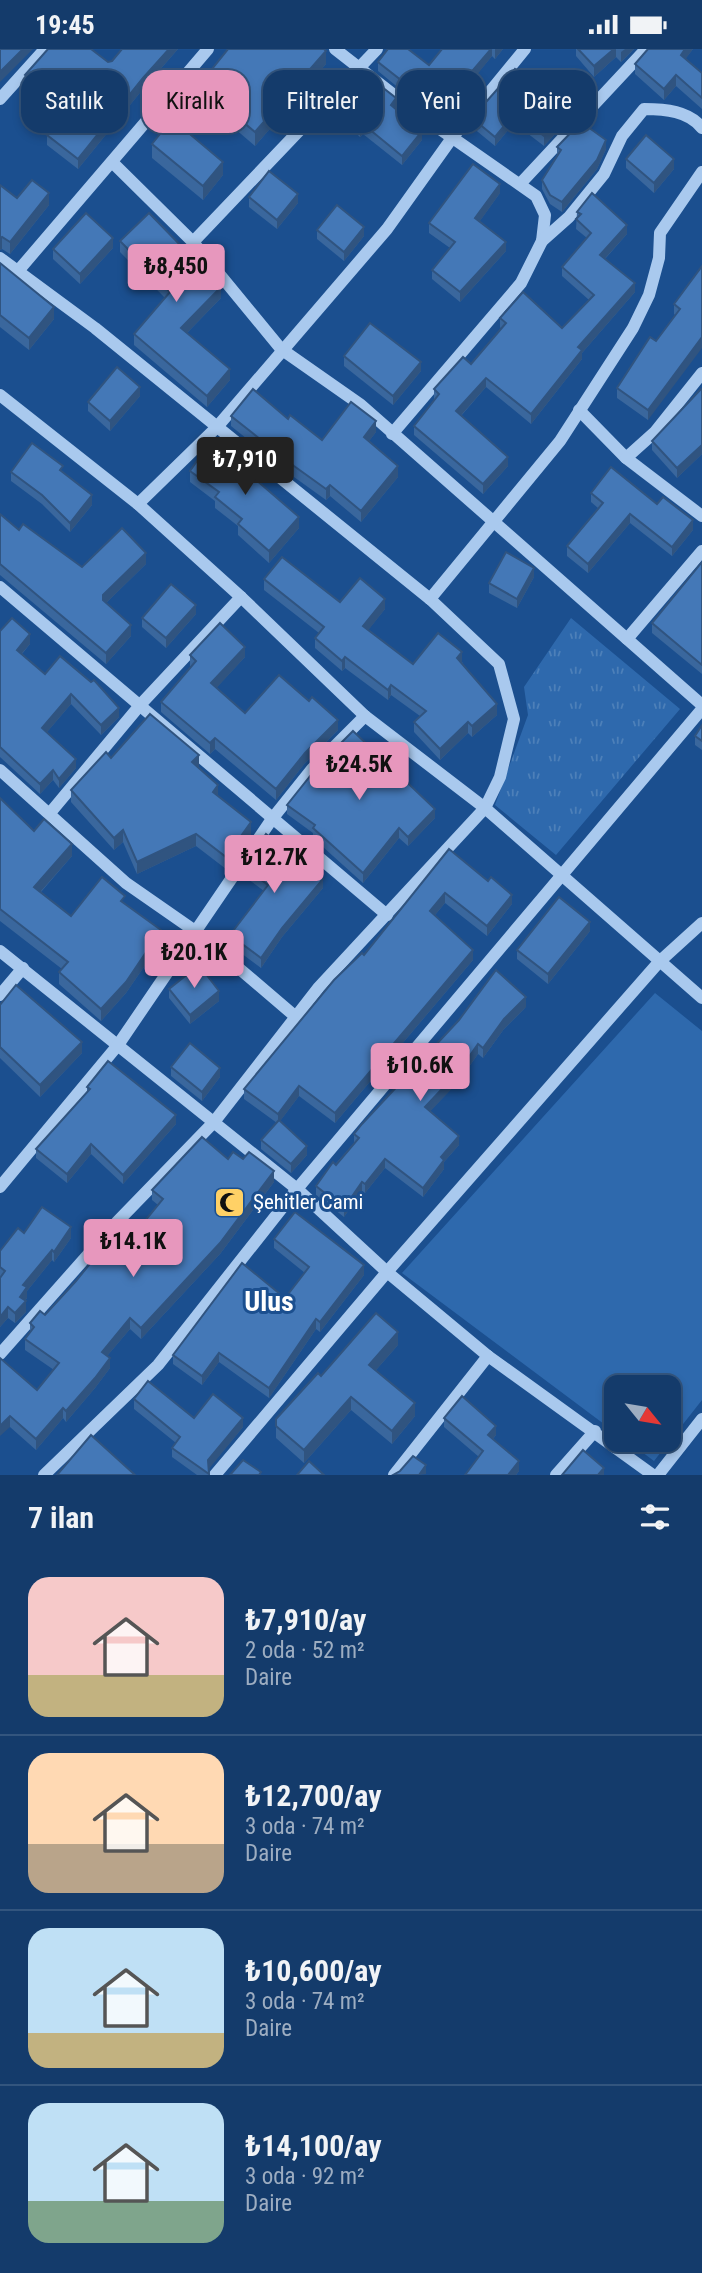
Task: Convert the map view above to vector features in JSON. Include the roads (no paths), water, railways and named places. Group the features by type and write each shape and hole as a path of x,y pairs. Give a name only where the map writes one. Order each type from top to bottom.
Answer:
{"street":[{"path":"0,99 45,49"},
{"path":"18,271 208,49"},
{"path":"335,49 452,138 536,196 545,215 542,241 521,283 392,434"},
{"path":"193,242 377,49"},
{"path":"138,504 217,427 281,349 387,229 452,138 525,49"},
{"path":"520,184 646,49"},
{"path":"542,241 569,217 604,174 622,136 644,109 666,109 695,119 702,128"},
{"path":"44,1475 158,1365 297,1189 562,877 702,707 361,405 281,349 193,242 112,162"},
{"path":"430,599 560,441 633,328 649,295 659,258 660,233 702,171"},
{"path":"0,258 96,328 430,599 499,664 514,719 500,777 485,808 319,987 214,1122 117,1222 0,1354"},
{"path":"626,459 655,432 702,373"},
{"path":"0,395 138,504 241,597 365,716 485,808 702,998"},
{"path":"579,410 626,459 702,516"},
{"path":"627,639 702,551"},
{"path":"0,587 387,915"},
{"path":"50,813 141,704 241,597"},
{"path":"0,1187 118,1045 272,818 312,769 365,716"},
{"path":"0,771 126,883 195,931 296,1017"},
{"path":"215,1475 387,1272 659,962 702,923"},
{"path":"0,951 297,1189 387,1272 488,1356 656,1475 702,1419"},
{"path":"0,995 23,968"},
{"path":"394,1475 488,1356"},
{"path":"556,1475 596,1431"}],"place":[{"name":"Şehitler Cami","path":"230,1202"}],"district":[{"name":"Ulus","path":"269,1301"}]}
